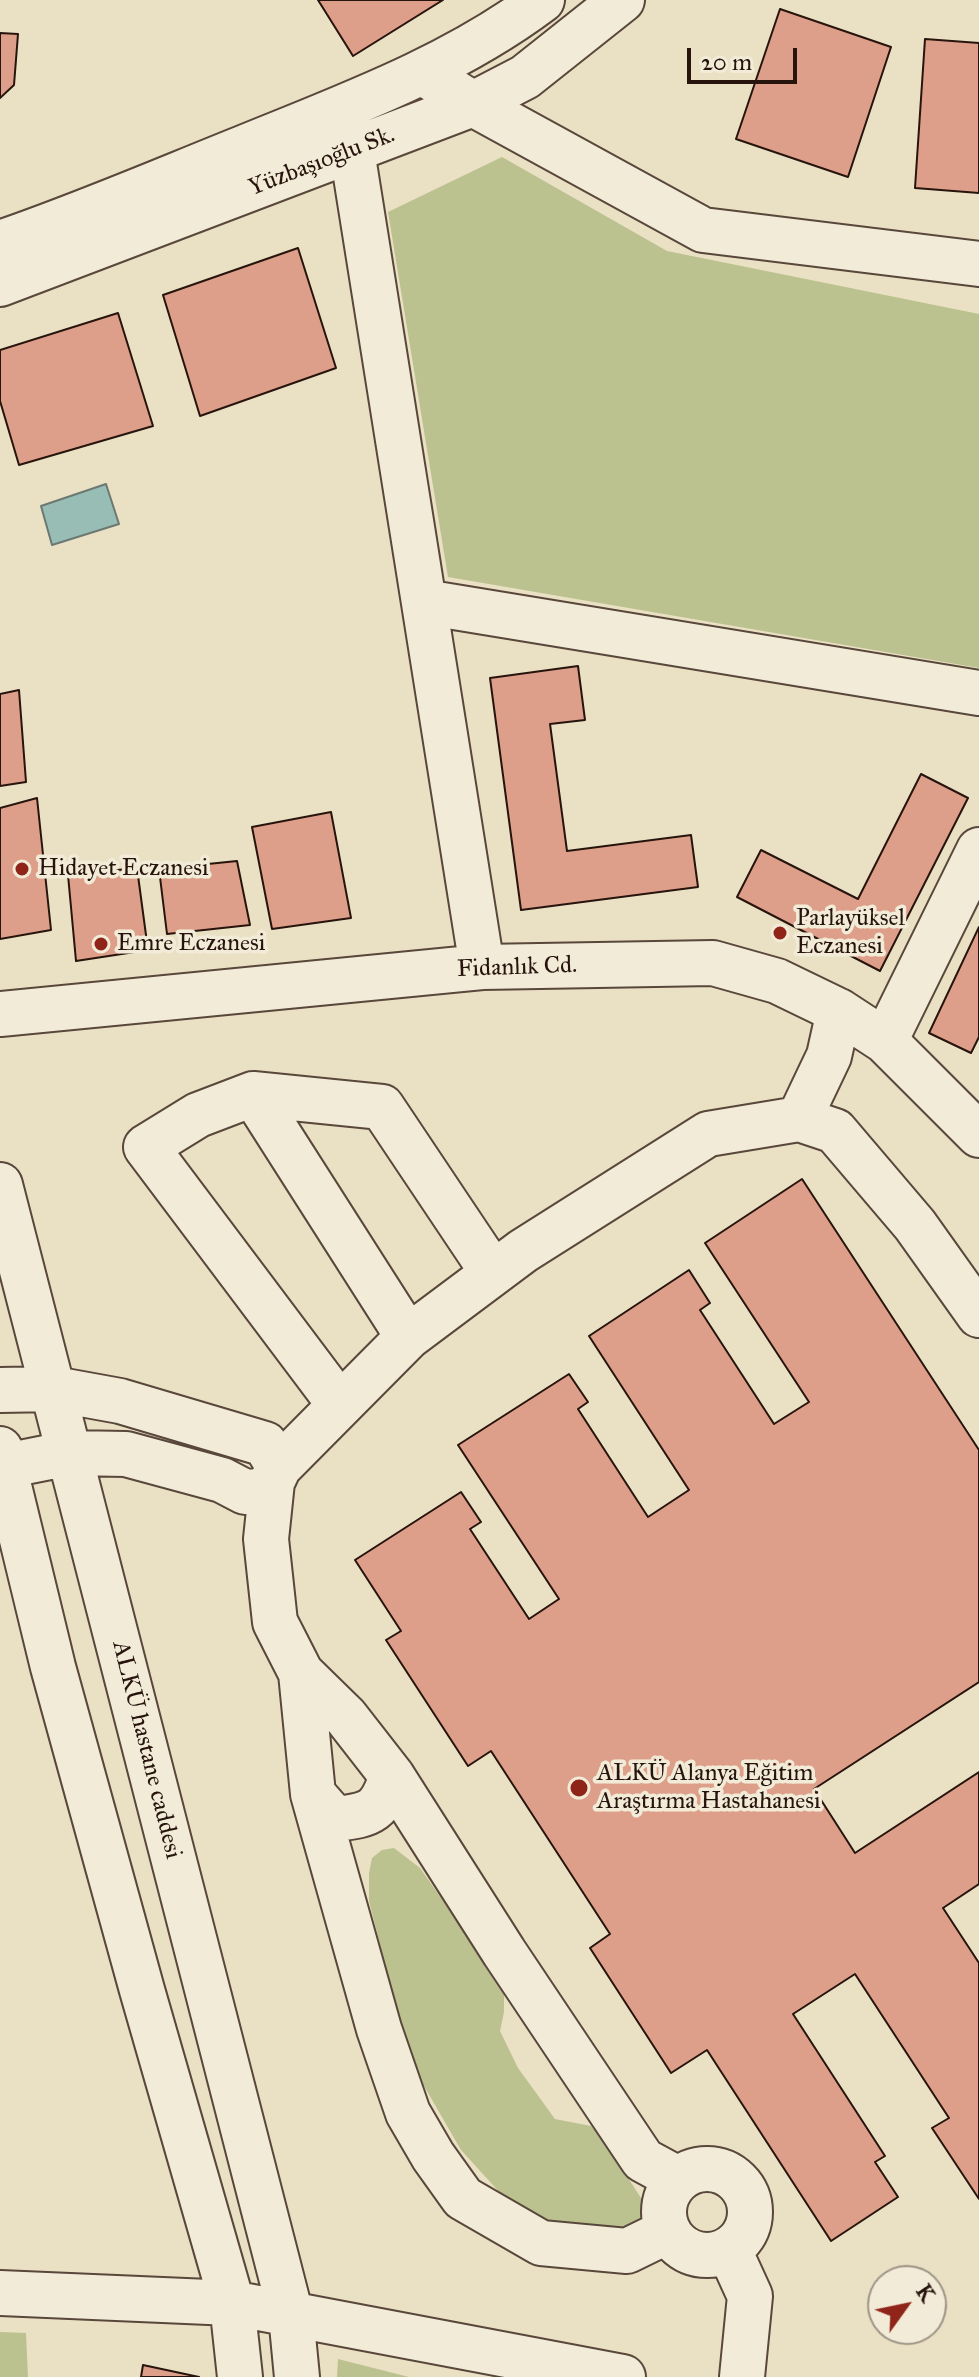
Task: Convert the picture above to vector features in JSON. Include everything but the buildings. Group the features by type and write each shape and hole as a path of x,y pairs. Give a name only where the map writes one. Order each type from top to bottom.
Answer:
{"street":[{"name":"Yüzbaşıoğlu Sk.","path":"0,243 325,115 422,72 505,28 542,0"},
{"name":"Yüzbaşıoğlu Sk.","path":"0,284 473,104 525,77 622,0"},
{"path":"422,72 473,104 703,230 979,264"},
{"path":"325,115 352,151 482,967"},
{"path":"424,602 979,693"},
{"path":"885,1041 979,850"},
{"name":"Fidanlık Cd.","path":"0,1014 482,967 713,963 777,981 839,1011 885,1041 979,1135"},
{"path":"799,1119 829,1056 839,1011"},
{"path":"340,1405 146,1147 198,1115 253,1094 382,1107 493,1273"},
{"path":"253,1094 408,1337"},
{"path":"240,2377 232,2303 53,1667 3,1457 126,1454 222,1480 245,1492 261,1491 408,1337 523,1251 708,1134 799,1119 835,1131 915,1225 979,1315"},
{"name":"ALKÜ hastane caddesi","path":"0,1185 291,2315 297,2377"},
{"path":"0,1390 54,1389 120,1401 265,1444 276,1475 266,1539 275,1622 301,1673 346,1717 392,1776 504,1952 643,2160 678,2179"},
{"path":"301,1673 313,1794 379,2029 408,2113 433,2156 463,2198 541,2243 627,2251 668,2231"},
{"path":"313,1794 335,1819 360,1817 382,1803 392,1776"},
{"path":"705,2168 732,2176 742,2187 748,2200 748,2228 729,2250 716,2255 702,2255 676,2243 663,2218 669,2190 678,2179 691,2171 705,2168"},
{"path":"729,2250 750,2296 742,2377"},
{"path":"0,2293 232,2303 623,2377"}],"green space":[{"path":"502,157 667,251 979,314 979,668 448,577 388,212"},
{"path":"394,1848 420,1868 504,1987 500,2031 518,2068 555,2119 591,2126 641,2198 641,2218 630,2230 569,2228 526,2211 502,2195 461,2150 409,2060 369,1901 372,1858 382,1850"},
{"path":"0,2332 26,2333 28,2377 0,2377"},
{"path":"338,2359 409,2377 337,2377"}],"water":[{"path":"106,484 119,524 52,545 41,506"}],"place":[{"name":"Hidayet Eczanesi","path":"22,869"},
{"name":"Parlayüksel Eczanesi","path":"780,933"},
{"name":"Emre Eczanesi","path":"101,944"},
{"name":"ALKÜ Alanya Eğitim Araştırma Hastahanesi","path":"579,1788"}]}
